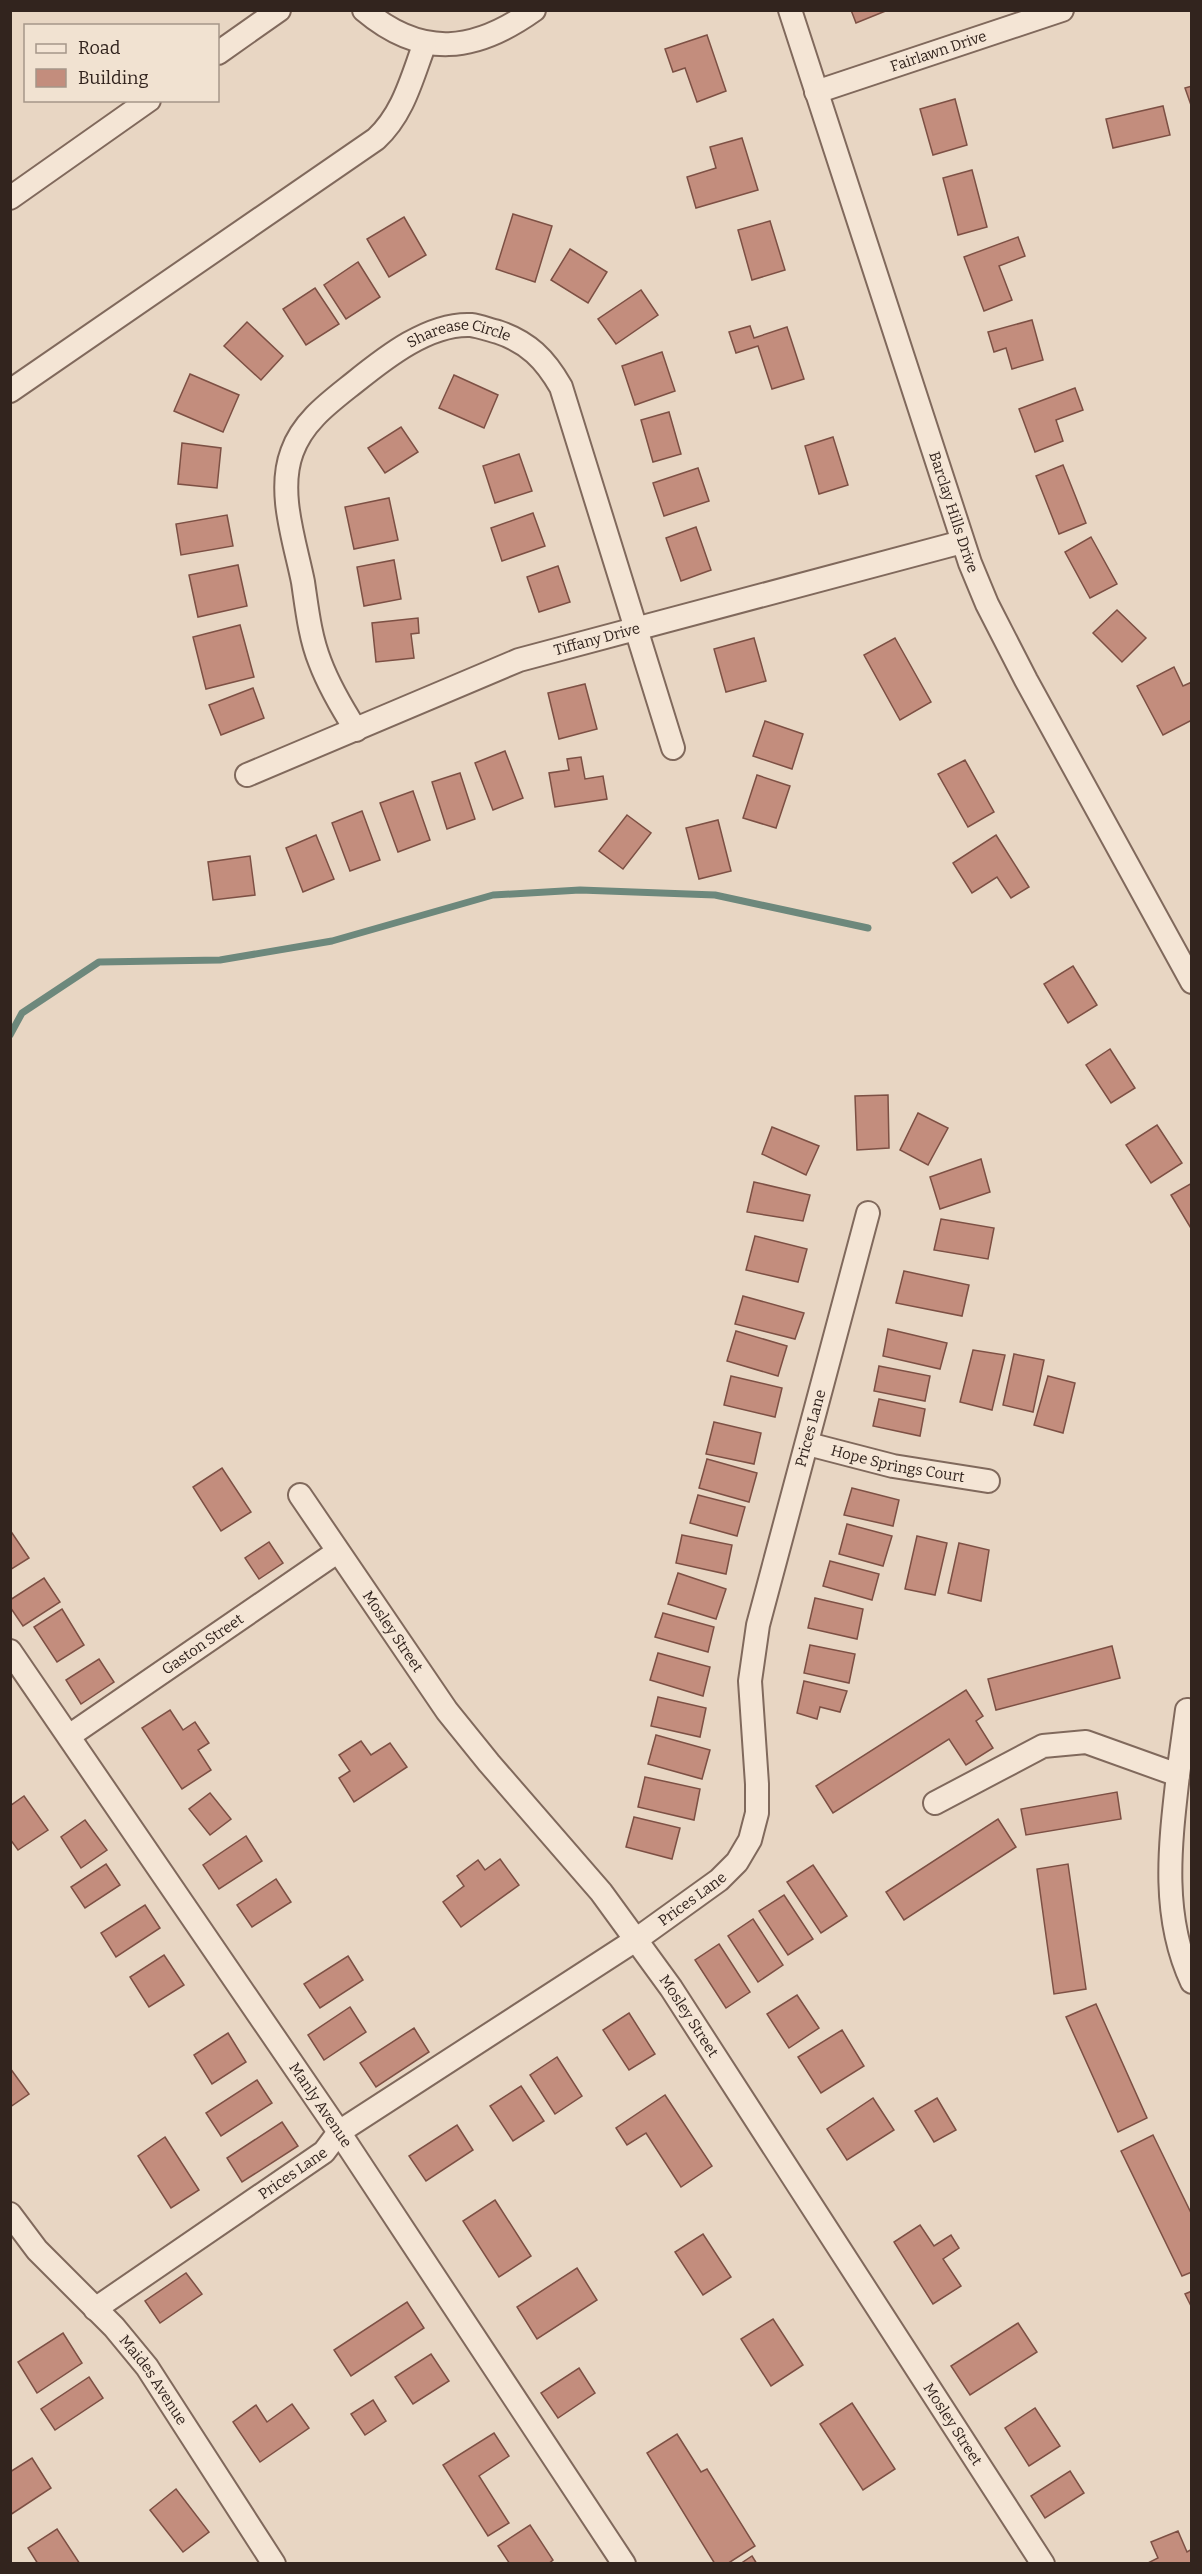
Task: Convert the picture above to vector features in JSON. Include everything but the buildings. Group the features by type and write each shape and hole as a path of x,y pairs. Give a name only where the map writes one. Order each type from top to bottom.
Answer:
{"street":[{"path":"219,52 279,10"},
{"path":"364,10 397,34 425,43 450,45 484,38 502,31 534,10"},
{"name":"Barclay Hills Drive","path":"790,10 962,542 987,604 1191,982"},
{"name":"Fairlawn Drive","path":"816,92 1062,10"},
{"path":"10,391 376,138 395,117 403,103 425,43"},
{"path":"10,198 146,102"},
{"name":"Sharease Circle","path":"356,730 327,680 313,638 287,498 288,467 298,438 323,408 408,345 435,332 468,325 510,336 527,345 551,369 561,387 673,748"},
{"name":"Tiffany Drive","path":"247,776 519,660 962,542"},
{"name":"Prices Lane","path":"95,2308 324,2152 339,2132 636,1940 719,1880 737,1862 750,1840 757,1813 758,1784 750,1681 758,1625 868,1213"},
{"name":"Hope Springs Court","path":"808,1444 893,1466 988,1481"},
{"name":"Mosley Street","path":"300,1495 447,1711 489,1763 577,1863 671,1988 1043,2564"},
{"name":"Gaston Street","path":"69,1736 337,1552"},
{"name":"Manly Avenue","path":"10,1651 339,2132 624,2564"},
{"path":"1187,1710 1170,1853 1169,1887 1176,1934 1191,1983"},
{"path":"935,1803 1042,1746 1086,1742 1179,1775"},
{"name":"Maides Avenue","path":"10,2214 37,2250 114,2327 147,2367 274,2564"}],"waterway":[{"path":"10,1035 22,1013 99,962 220,960 332,941 493,895 580,890 715,895 868,928"}]}
